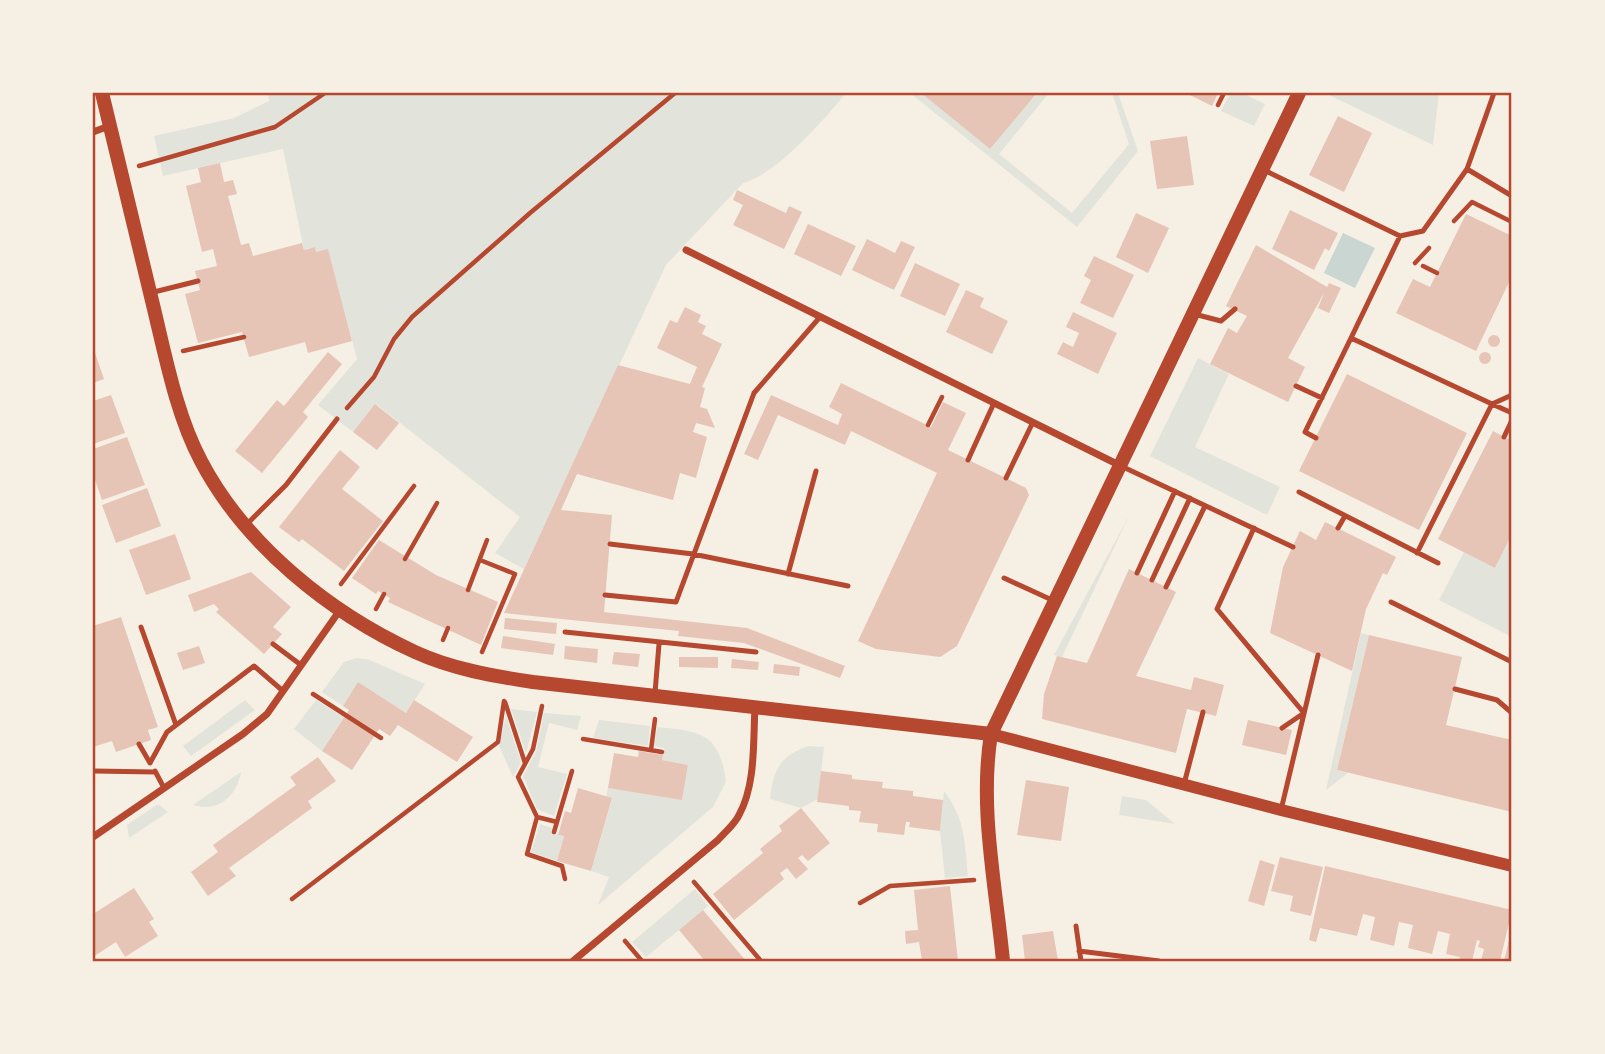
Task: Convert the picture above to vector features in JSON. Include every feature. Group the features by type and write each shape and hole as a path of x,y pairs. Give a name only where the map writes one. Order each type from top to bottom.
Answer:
{"main road":[{"path":"102,93 166,358 200,460 244,526 301,579 340,609 414,651 476,673 991,734"},
{"path":"1003,961 985,769 991,734 1262,169 1294,94"}],"street":[{"path":"93,132 110,125"},
{"path":"687,250 1119,465"},
{"path":"93,837 243,734 267,714 340,609"},
{"path":"573,961 718,839 738,818 746,801 752,761 755,706"},
{"path":"991,734 1281,810 1512,866"}],"lane":[{"path":"1262,169 1400,236 1423,231 1467,169 1494,93"},
{"path":"1467,169 1512,197"},
{"path":"1316,438 1305,432 1400,236"},
{"path":"150,293 198,281"},
{"path":"1191,313 1221,321 1235,309"},
{"path":"605,595 676,602 754,393 820,317"},
{"path":"1351,338 1512,413"},
{"path":"1296,386 1322,398"},
{"path":"1417,553 1492,404 1512,395"},
{"path":"968,460 995,403"},
{"path":"244,526 286,485 337,419"},
{"path":"1504,437 1512,420"},
{"path":"1006,478 1032,422"},
{"path":"1119,465 1293,547"},
{"path":"788,574 816,471"},
{"path":"1137,573 1175,491"},
{"path":"1299,492 1438,563"},
{"path":"1152,580 1190,498"},
{"path":"1167,587 1205,506"},
{"path":"1339,528 1345,516"},
{"path":"1425,517 1433,521"},
{"path":"1254,528 1217,610 1304,713"},
{"path":"610,544 693,554 848,586"},
{"path":"1004,578 1054,601"},
{"path":"1391,602 1512,662"},
{"path":"141,627 176,725"},
{"path":"565,632 659,644 756,652"},
{"path":"273,644 301,665"},
{"path":"655,695 659,644"},
{"path":"1281,810 1318,655"},
{"path":"150,763 167,732 254,666 284,691"},
{"path":"1455,689 1497,700 1512,713"},
{"path":"1184,785 1203,712"},
{"path":"1282,728 1304,713"},
{"path":"139,744 164,788"},
{"path":"93,762 94,770 155,772"},
{"path":"1076,926 1081,961"},
{"path":"1079,951 1159,961"}],"path":[{"path":"121,170 275,127 325,93"},
{"path":"337,419 374,377 394,339 412,317 530,213 675,93"},
{"path":"1219,105 1224,93"},
{"path":"1453,222 1472,202 1512,222"},
{"path":"1416,263 1434,242"},
{"path":"1423,266 1437,273"},
{"path":"183,351 244,337"},
{"path":"928,425 942,397"},
{"path":"340,585 414,486"},
{"path":"405,559 438,503"},
{"path":"468,590 487,540"},
{"path":"480,560 515,574 482,652"},
{"path":"376,608 384,594"},
{"path":"443,640 448,628"},
{"path":"313,694 381,738"},
{"path":"292,899 498,742 504,701 525,763"},
{"path":"542,706 533,749 518,777 537,817 527,854 562,866 565,879"},
{"path":"651,750 655,719"},
{"path":"583,739 662,752"},
{"path":"554,832 572,771"},
{"path":"537,817 557,822"},
{"path":"860,903 890,886 976,880"},
{"path":"694,881 761,961"},
{"path":"625,941 642,961"}],"shaded area":[{"path":"268,93 846,93 785,158 756,178 743,183 666,265 524,569 495,553 520,517 376,404 353,432 318,405 357,359 328,250 316,252 314,247 304,250 283,149 163,176 154,136 234,118 269,101"},
{"path":"910,93 921,93 990,149 1037,93 1049,93 999,154 1072,213 1129,144 1112,93 1118,93 1138,151 1077,227"},
{"path":"1230,93 1242,93 1265,104 1254,126 1221,111"},
{"path":"1325,93 1439,93 1433,145 1327,94"},
{"path":"1343,233 1375,248 1355,288 1324,273"},
{"path":"1198,358 1229,374 1195,447 1280,487 1267,515 1150,456"},
{"path":"1130,514 1062,657 1054,655"},
{"path":"1512,534 1512,637 1439,600 1464,552 1495,568"},
{"path":"1361,633 1369,635 1337,770 1348,773 1326,790"},
{"path":"356,658 367,659 425,684 406,713 359,683 343,706 322,692 344,662"},
{"path":"245,700 255,710 191,756 183,746"},
{"path":"316,700 344,717 322,751 294,729"},
{"path":"511,709 537,712 526,753"},
{"path":"544,713 581,716 577,730 549,723 538,767 567,774 554,816 537,809 523,776 536,752"},
{"path":"506,716 521,762 513,777 499,746"},
{"path":"599,720 650,726 648,746 593,738"},
{"path":"657,727 696,733 713,744 719,753 726,782 713,807 598,905 609,877 591,871 612,799 606,797 608,788 682,799 688,765 662,760 664,748 654,746"},
{"path":"809,746 824,747 818,799 801,808 770,799 773,780 780,765 791,754"},
{"path":"241,772 235,789 224,801 210,806 193,805"},
{"path":"944,791 960,821 968,876 945,878 940,831"},
{"path":"1122,796 1146,800 1175,824 1119,815"},
{"path":"158,804 168,812 129,838 127,825"},
{"path":"540,824 552,828 551,833 564,836 557,861 531,852"},
{"path":"695,889 708,906 646,957 632,942"}],"building":[{"path":"921,93 1037,93 990,149"},
{"path":"1186,93 1218,93 1212,106"},
{"path":"1338,116 1372,133 1344,192 1309,175"},
{"path":"1187,136 1194,185 1157,189 1150,141"},
{"path":"220,163 224,182 233,180 237,194 228,196 241,245 249,243 253,256 302,243 304,250 315,247 316,252 328,249 352,341 308,353 305,342 249,357 242,332 198,343 185,294 200,290 195,271 217,266 213,249 202,252 186,186 201,182 198,168"},
{"path":"737,190 786,213 789,206 802,212 784,249 733,225 743,205 733,200"},
{"path":"1290,210 1338,233 1329,251 1325,248 1314,270 1272,249"},
{"path":"1136,213 1169,228 1148,273 1116,257"},
{"path":"1466,214 1512,236 1512,276 1476,351 1396,313 1413,279 1430,287"},
{"path":"808,224 856,246 841,276 794,254"},
{"path":"867,239 895,253 901,241 915,247 894,290 852,270"},
{"path":"1256,245 1327,287 1329,283 1341,288 1329,313 1318,308 1324,293 1288,358 1305,367 1288,402 1210,364 1228,328 1237,333 1247,316 1226,306"},
{"path":"1094,256 1134,275 1113,318 1080,303 1091,280 1084,276"},
{"path":"915,263 960,284 945,316 900,296"},
{"path":"966,290 984,298 980,307 1008,321 992,354 946,332"},
{"path":"685,307 701,315 698,322 706,326 702,334 722,344 702,387 705,388 700,407 707,409 715,428 696,423 693,432 707,437 696,478 680,473 673,500 577,474 561,510 612,515 604,612 747,628 845,666 840,678 744,643 678,636 679,631 504,613 618,365 690,384 697,367 657,348 670,320 677,323"},
{"path":"1073,312 1117,333 1098,374 1057,354 1063,342 1073,347 1079,333 1066,327"},
{"path":"1494,335 1500,341 1494,347 1488,341"},
{"path":"93,347 104,379 93,383"},
{"path":"328,352 342,364 303,412 308,417 262,473 235,451 277,400 284,406"},
{"path":"1485,352 1491,358 1485,364 1479,358"},
{"path":"1347,374 1467,433 1419,530 1299,471"},
{"path":"841,383 931,427 943,402 966,413 948,450 1026,488 1029,495 957,646 940,657 876,649 858,641 937,473 851,431 845,445 778,415 758,460 744,454 771,395 838,425 842,414 829,407"},
{"path":"111,395 125,433 93,444 93,401"},
{"path":"375,404 399,423 377,450 353,432"},
{"path":"1493,431 1512,441 1512,534 1495,568 1438,539"},
{"path":"127,437 145,485 102,500 93,474 93,449"},
{"path":"340,450 360,467 342,489 383,521 344,571 302,539 299,542 279,527"},
{"path":"147,488 161,526 116,543 102,505"},
{"path":"1325,522 1396,557 1387,575 1383,573 1366,609 1352,671 1270,633 1283,567 1300,531 1316,540"},
{"path":"175,534 191,579 146,595 129,550"},
{"path":"379,540 436,575 498,602 481,645 388,602 390,598 378,591 376,594 352,578"},
{"path":"1129,569 1176,592 1136,676 1191,690 1194,677 1224,685 1216,716 1187,709 1176,753 1042,719 1044,694 1057,656 1087,663"},
{"path":"251,572 291,607 273,627 282,634 264,654 216,612 219,609 214,604 194,612 188,595"},
{"path":"121,617 158,727 148,730 151,740 116,752 112,741 93,747 93,626"},
{"path":"505,618 557,623 556,634 504,629"},
{"path":"1369,635 1462,657 1446,725 1512,740 1512,812 1337,770"},
{"path":"503,636 555,644 553,655 501,648"},
{"path":"199,646 205,663 183,670 177,653"},
{"path":"565,646 598,649 597,663 564,659"},
{"path":"614,652 640,654 638,667 612,664"},
{"path":"679,657 718,657 718,668 679,667"},
{"path":"732,659 759,662 758,670 731,668"},
{"path":"774,664 800,667 799,676 773,673"},
{"path":"358,682 406,713 414,700 473,737 457,762 398,725 390,736 379,729 352,770 322,751 349,710 343,706"},
{"path":"1248,720 1292,730 1286,755 1242,745"},
{"path":"639,751 663,755 662,760 688,765 682,800 608,788 614,753 638,757"},
{"path":"318,757 336,781 308,801 312,808 229,868 236,876 208,896 191,872 218,852 213,845 296,785 290,777"},
{"path":"821,771 852,775 852,779 883,782 882,788 913,791 913,796 943,800 940,831 909,827 910,822 906,822 904,835 877,832 878,824 859,822 861,811 849,810 849,806 817,802"},
{"path":"1026,780 1069,787 1061,841 1017,835"},
{"path":"578,788 612,798 591,871 557,861 564,836 558,835 565,811 571,813"},
{"path":"801,808 830,843 808,861 802,855 798,858 808,869 796,879 787,868 780,873 784,879 734,920 713,894 763,853 760,849 782,831 779,826"},
{"path":"1280,857 1323,867 1311,916 1290,911 1293,896 1271,891"},
{"path":"1260,860 1275,865 1264,906 1248,901"},
{"path":"1325,866 1512,910 1500,961 1481,961 1484,949 1478,947 1480,941 1477,940 1472,961 1459,961 1460,957 1446,954 1450,934 1438,931 1432,954 1408,948 1413,925 1399,922 1394,946 1370,940 1375,917 1363,914 1357,936 1320,928 1316,942 1309,940"},
{"path":"950,886 958,961 922,961 919,942 906,944 905,931 918,930 914,890"},
{"path":"134,888 154,919 149,922 158,936 125,957 116,942 93,957 93,914"},
{"path":"703,910 746,961 705,961 679,930"},
{"path":"1053,931 1058,961 1025,961 1022,935"},
{"path":"1511,932 1512,961 1504,961"}]}
